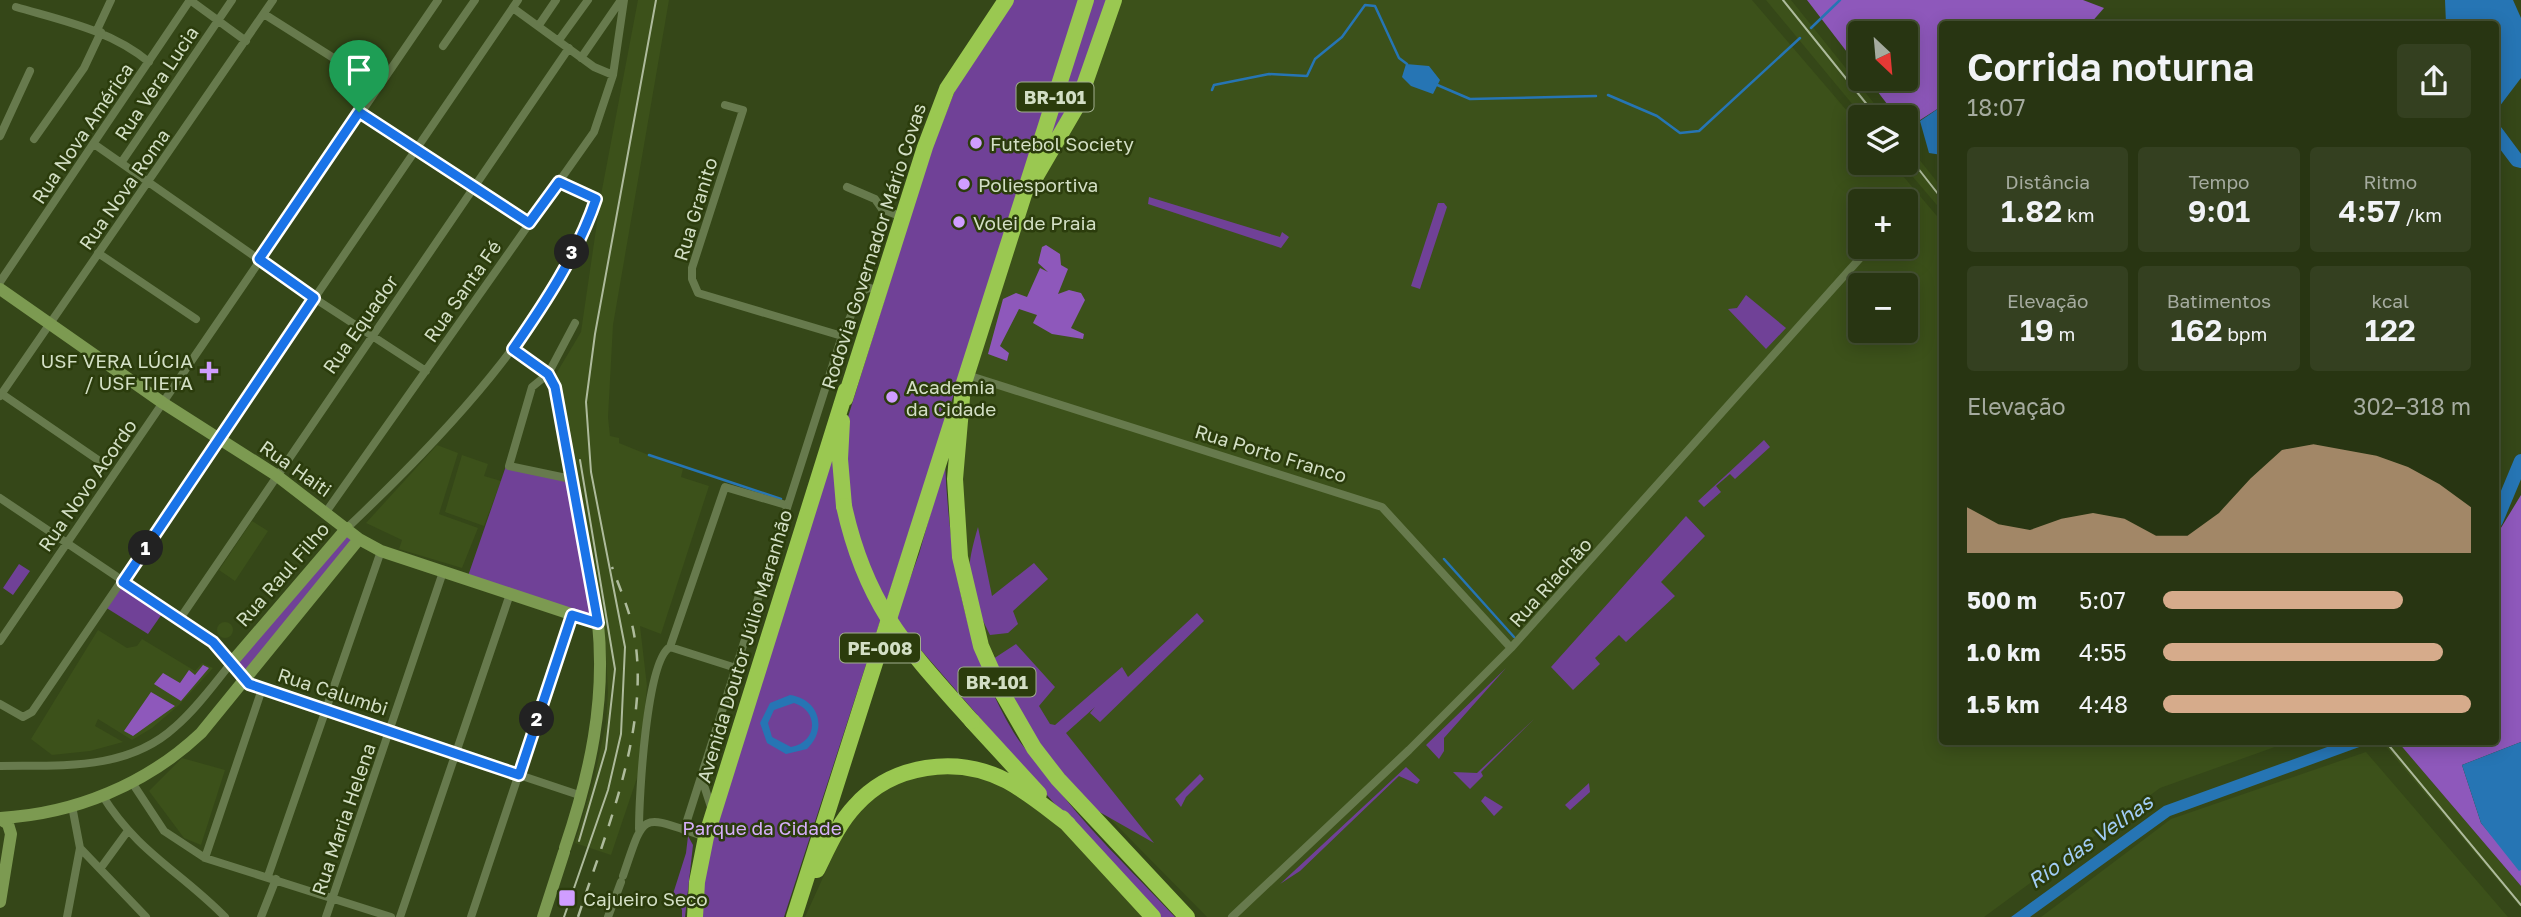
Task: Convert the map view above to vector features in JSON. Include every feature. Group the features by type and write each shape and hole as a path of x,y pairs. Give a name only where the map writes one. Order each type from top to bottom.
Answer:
{"highway":[{"name":"Rodovia Governador Mário Covas","path":"1006,0 947,89 846,390 840,459 844,506 863,574 890,625 972,721 1153,917"},
{"name":"BR-101","path":"1086,0 965,381 955,479 960,557 969,606 990,666 1034,748 1058,779 1186,917"},
{"path":"1024,194 1066,129 1077,106 1114,0"},
{"name":"PE-008","path":"795,913 965,381"},
{"name":"Avenida Doutor Júlio Maranhão","path":"695,917 697,882 706,837 846,390"},
{"path":"795,913 843,820 856,804 880,783 912,771 946,766 993,776 1034,798 1068,824"}],"street":[{"path":"34,139 84,68 111,0"},
{"path":"190,0 217,22 246,40"},
{"name":"Rua Nova América","path":"0,282 190,0"},
{"name":"Rua Vera Lucia","path":"121,163 232,0"},
{"name":"Rua Nova Roma","path":"1,395 274,0"},
{"name":"Rua Novo Acordo","path":"0,641 438,0"},
{"path":"443,46 475,0"},
{"path":"539,25 556,0"},
{"path":"559,40 588,0"},
{"path":"582,58 622,0"},
{"name":"Rua Santa Fé","path":"326,512 594,132 613,75 622,0"},
{"path":"0,704 19,716 26,716 123,582 515,4 582,58 613,75"},
{"path":"16,7 99,31 122,41 149,62"},
{"path":"264,14 365,78"},
{"name":"Rua Equador","path":"179,620 569,48"},
{"path":"0,136 30,71"},
{"name":"Rua Granito","path":"725,105 743,110 692,268 695,289 698,293 724,302 842,336"},
{"path":"359,112 529,223"},
{"path":"94,144 314,298 426,371"},
{"path":"347,528 455,416 513,349 548,296 594,202 594,196 559,182"},
{"path":"846,187 875,199 882,209 902,217"},
{"path":"99,253 196,319"},
{"name":"Rua Riachão","path":"1232,917 1409,750 1511,648 1859,259"},
{"path":"684,830 842,336 860,292 869,288 879,290"},
{"name":"Rua Haiti","path":"0,289 163,403 276,475 359,539 381,551 598,623"},
{"path":"570,479 509,466 528,398 535,383 548,374 575,323"},
{"path":"513,349 548,374 555,387 601,649 596,732 582,796 543,917"},
{"name":"Rua Porto Franco","path":"965,381 1382,507 1511,648"},
{"path":"1,395 101,462"},
{"path":"608,917 639,829 649,706 662,656 670,647 725,487 786,505"},
{"name":"Rua Calumbi","path":"0,498 213,642 232,662 243,679 261,689 390,729 582,796"},
{"name":"Rua Raul Filho","path":"0,766 82,765 140,751 177,726 347,528"},
{"path":"0,818 26,816 72,806 132,784 165,764 193,740 359,539"},
{"path":"261,917 325,709 381,551"},
{"name":"Rua Maria Helena","path":"326,917 443,572"},
{"path":"400,917 510,594"},
{"path":"471,917 572,615"},
{"path":"670,647 736,668"},
{"path":"205,858 261,689"},
{"path":"701,776 713,815"},
{"path":"132,784 164,831 205,858 272,877 391,917"},
{"path":"102,795 127,832 164,867 192,886 225,917"},
{"path":"67,917 80,848 72,806"},
{"path":"0,902 2,873 11,837 16,823 26,816"},
{"path":"0,818 8,824 11,837"},
{"path":"639,829 646,823 655,821 706,837"},
{"path":"100,869 127,832"},
{"path":"0,850 11,837"},
{"path":"80,848 146,917"},
{"path":"134,917 136,905"}],"shaded area":[{"path":"638,0 669,0 613,325 608,417 610,436 619,438 619,443 683,469 681,477 709,486 661,634 640,626 647,686 639,772 611,855 575,843 594,779 606,723 608,692 604,620 556,374 581,332 601,195"},
{"path":"1112,0 1752,0 1848,112 1848,175 1902,175 1914,189 1848,189 1848,259 1918,259 1918,194 1939,218 1939,745 2281,745 2160,788 1984,917 1207,917 1062,770 1030,727 970,606 955,515 962,415 1024,194"},
{"path":"1766,0 1791,0 1848,71 1848,91 1864,91 1875,105 1853,105"},
{"path":"1807,0 2083,0 2104,8 2093,21 1939,21 1939,108 1918,121 1918,105 1888,105 1877,91 1918,91 1918,21 1848,21 1848,53"},
{"path":"1918,158 1939,184 1939,207 1911,175 1918,175"},
{"path":"1046,245 1060,254 1061,265 1068,269 1058,294 1069,290 1081,293 1085,300 1071,328 1084,334 1083,339 1052,334 1033,323 1037,315 1019,309 1000,346 1009,353 1007,361 988,354 1003,299 1016,293 1027,297 1040,268 1048,272 1038,263 1042,247"},
{"path":"437,445 458,453 439,514 478,528 462,568 399,549 402,540 366,523"},
{"path":"462,455 488,464 484,476 501,481 484,526 445,512"},
{"path":"2521,495 2521,742 2462,765 2481,823 2521,870 2521,886 2401,745 2499,745 2499,531"},
{"path":"252,521 268,531 235,581 219,570"},
{"path":"222,622 228,622 233,630 231,636 222,638 217,633 217,627"},
{"path":"98,630 127,648 137,646 142,639 195,671 202,663 213,668 179,705 152,728 132,740 98,719 95,726 123,742 90,751 52,755 31,739"},
{"path":"203,665 209,668 181,701 154,684 163,673 180,683 189,670 195,675"},
{"path":"151,692 175,706 133,736 124,731"},
{"path":"2385,745 2401,745 2521,886 2521,908"},
{"path":"2366,752 2508,917 2041,917 2171,819"},
{"path":"182,758 225,770 201,845 184,838 149,791"},
{"path":"912,771 981,772 1034,798 1154,917 805,917 856,805"}],"green space":[{"name":"Parque da Cidade","path":"1013,0 1082,0 784,917 700,917 701,878 830,457 848,417 930,153 958,83"},
{"path":"1090,0 1113,0 1077,106 1044,144"},
{"path":"1149,197 1280,237 1282,232 1289,237 1281,248 1148,204"},
{"path":"1438,203 1444,203 1447,207 1420,289 1411,286"},
{"path":"1746,295 1786,328 1766,349 1728,309 1737,308"},
{"path":"1764,440 1770,447 1735,479 1730,474 1716,486 1721,492 1704,507 1698,501"},
{"path":"945,462 951,532 963,602 983,669 997,702 1018,739 1061,794 1175,917 1160,917 1066,817 895,620 919,554"},
{"path":"506,466 567,480 592,615 468,576"},
{"path":"1686,516 1705,536 1661,582 1675,596 1626,642 1619,635 1595,658 1600,664 1573,690 1551,667"},
{"path":"978,527 992,596 1034,563 1048,579 1013,611 1018,624 1008,633 990,635 972,594 970,559"},
{"path":"347,528 359,539 249,671 238,670 234,659"},
{"path":"19,564 30,571 13,595 3,588"},
{"path":"123,582 164,611 148,634 105,607"},
{"path":"1197,613 1204,621 1100,722 1090,713 1095,707 1066,733 1154,843 1096,810 1064,776 1032,737 993,659 1016,644 1055,687 1039,706 1050,724 1055,725 1122,667 1128,677"},
{"path":"1506,668 1444,738 1444,751 1439,759 1426,745"},
{"path":"1534,719 1481,772 1483,776 1470,789 1453,772 1477,773"},
{"path":"1406,767 1420,780 1417,784 1399,776 1300,871 1280,884"},
{"path":"1200,774 1204,779 1186,797 1181,807 1175,799"},
{"path":"1589,783 1590,792 1570,810 1565,805"},
{"path":"1485,796 1503,807 1494,816 1481,801"},
{"path":"688,836 693,845 685,917 682,917 682,910 673,894 686,853"}],"water":[{"path":"2445,0 2513,0 2521,18 2521,78 2499,107 2499,21 2446,21"},
{"path":"1406,64 1429,66 1440,80 1433,94 1411,86 1402,77"},
{"path":"1939,108 1939,155 1929,153 1920,121"},
{"path":"790,695 808,702 814,709 818,724 817,733 807,749 786,754 767,743 760,723 770,703","holes":["794,703 808,713 812,726 806,740 791,747 772,737 768,723 774,710"]},
{"path":"2521,742 2519,871 2481,823 2462,765"},
{"path":"2333,745 2365,745 2170,816 2030,917 2011,917 2164,806"}],"waterway":[{"path":"1811,28 1840,0"},
{"path":"1212,90 1214,85 1269,74 1307,76 1315,59 1342,37 1365,5 1375,6 1399,58 1407,64"},
{"path":"1608,95 1657,116 1680,133 1699,131 1800,38"},
{"path":"1435,84 1470,99 1596,96"},
{"name":"Rio das Velhas","path":"2499,136 2517,160 2521,161"},
{"path":"649,455 781,499"},
{"name":"Rio das Velhas","path":"2499,514 2521,461"},
{"path":"1444,559 1514,637"}],"tram line":[{"path":"564,917 608,790 621,734 625,647 591,472 586,402 595,334 656,0"},
{"path":"1783,0 1867,105"},
{"path":"1918,168 1939,195"},
{"path":"579,841 606,749 615,669 580,460"},
{"path":"2388,745 2521,905"}],"railway":[{"path":"578,917 623,778 636,705 638,669 634,634 612,567"}],"place":[{"name":"Futebol Society","path":"976,143"},
{"name":"Poliesportiva","path":"964,184"},
{"name":"Volei de Praia","path":"959,222"},
{"name":"USF VERA LÚCIA / USF TIETA","path":"209,371"},
{"name":"Academia da Cidade","path":"892,397"},
{"name":"Cajueiro Seco","path":"567,898"}],"route":[{"path":"359,112 529,223 559,182 596,199 582,233 542,308 513,349 548,374 555,387 598,623 572,615 519,775 390,729 249,684 213,642 123,582 314,298 259,259 359,112"}]}
